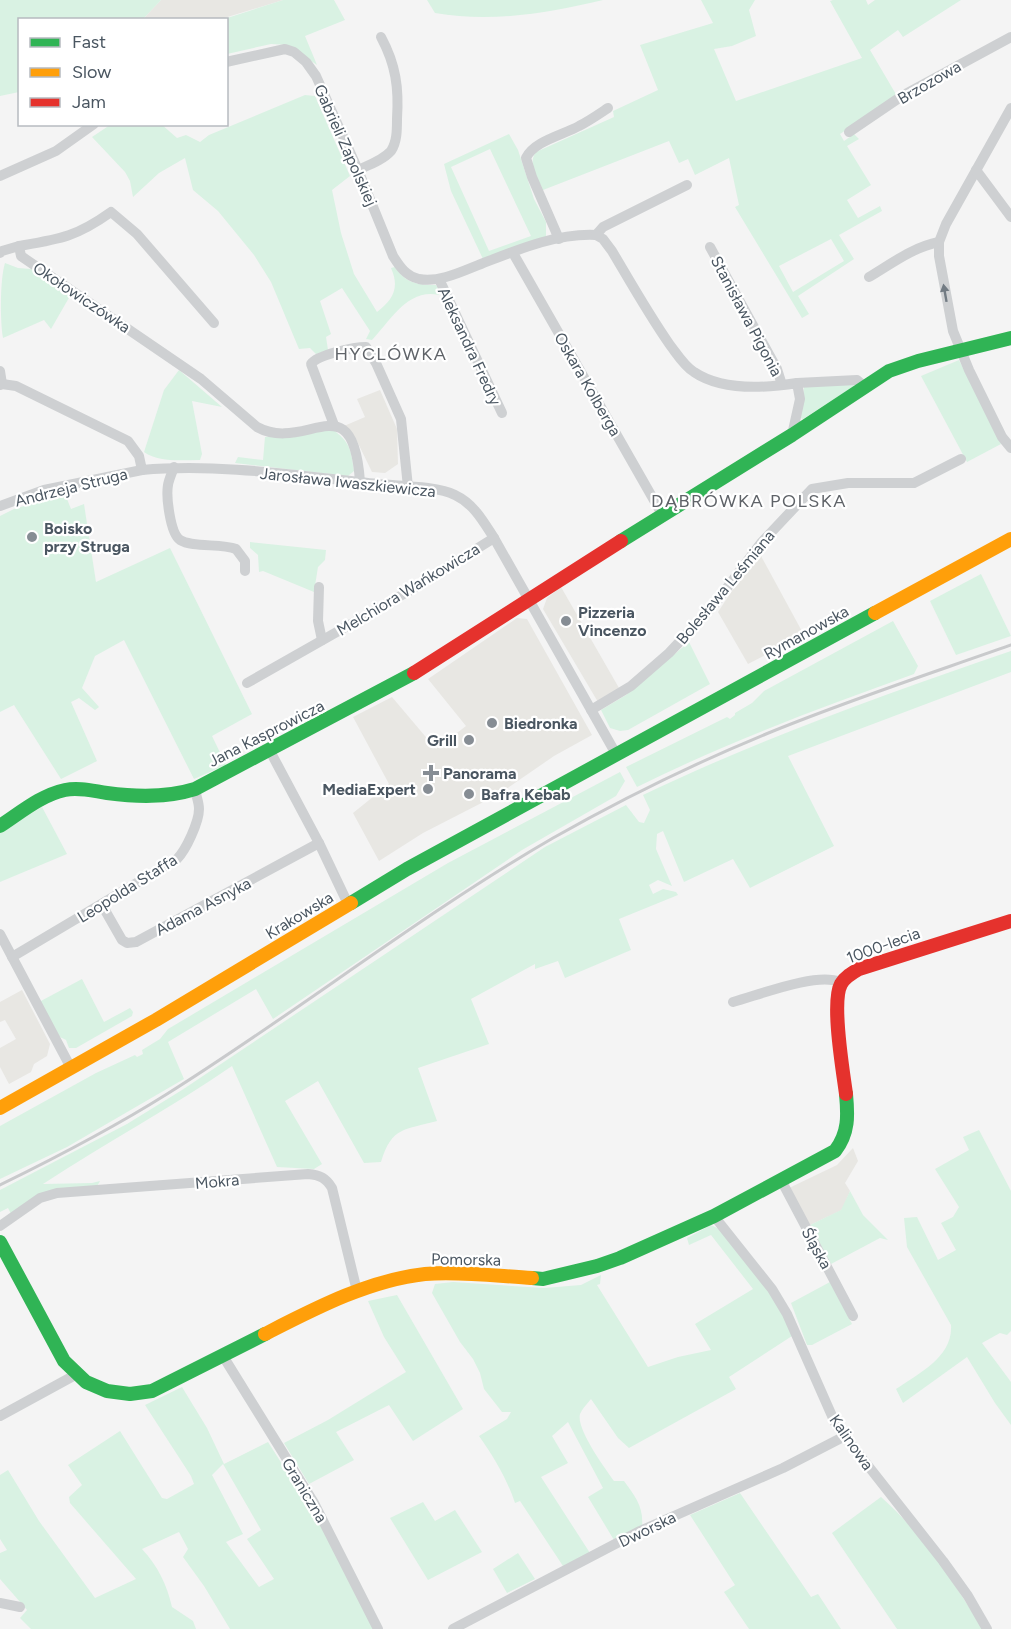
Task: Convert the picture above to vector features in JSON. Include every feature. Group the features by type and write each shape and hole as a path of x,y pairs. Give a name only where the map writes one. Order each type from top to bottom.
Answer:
{"street":[{"path":"358,170 389,153 397,132 398,87 391,60 381,37"},
{"name":"Brzozowa","path":"849,132 902,96 1011,37"},
{"name":"Gabrieli Zapolskiej","path":"228,61 285,49 294,52 306,62 316,76 400,268 410,276 422,280 439,279"},
{"path":"559,239 526,158 529,152 539,145 580,126 608,108"},
{"path":"1011,108 946,224 939,242 939,256 948,305 959,349 1002,437 1011,448"},
{"path":"0,176 56,151 91,126"},
{"path":"976,170 1011,217"},
{"path":"596,235 603,227 687,185"},
{"name":"Okołowiczówka","path":"214,323 137,234 111,212 79,232 59,240 19,246 21,256 201,379 257,427 280,435 334,425"},
{"path":"439,279 541,242 596,235 603,239 612,251 662,332 681,360 694,372 713,381 738,386 782,386 857,380 864,386"},
{"path":"869,277 927,244 939,242"},
{"path":"0,253 19,246"},
{"name":"Stanisława Pigonia","path":"710,247 777,369 782,386"},
{"name":"Oskara Kolberga","path":"513,253 663,516"},
{"name":"Aleksandra Fredry","path":"439,279 502,413"},
{"name":"Jana Kasprowicza","path":"0,825 61,791 76,789 163,797 195,789 428,665 528,599 792,435 889,371 959,349 1011,338"},
{"path":"360,482 358,460 353,443 343,429 334,425 311,364 313,360 327,355 366,347 376,363 401,419 408,487"},
{"path":"0,371 1,385 16,386 128,441 139,456 142,470"},
{"path":"792,435 800,404 797,383"},
{"name":"Bolesława Leśmiana","path":"591,710 631,686 700,622 761,543 812,489 828,485 914,483 962,459"},
{"path":"174,467 168,486 167,499 174,531 180,539 191,543 236,549 245,561 245,571"},
{"name":"Jarosława Iwaszkiewicza","path":"142,470 200,467 408,487 459,497 474,508 494,538 616,754"},
{"name":"Andrzeja Struga","path":"0,506 45,490 142,470"},
{"name":"Melchiora Wańkowicza","path":"247,683 409,591 494,538"},
{"name":"Rymanowska","path":"616,754 1011,539"},
{"name":"Melchiora Wańkowicza","path":"319,587 318,621 322,640"},
{"path":"270,751 319,843 348,904"},
{"name":"Krakowska","path":"0,1108 156,1020 348,904 616,754"},
{"name":"Leopolda Staffa","path":"12,957 102,905 182,854 198,816 199,804 195,789"},
{"name":"Adama Asnyka","path":"102,905 122,940 127,943 136,942 319,843"},
{"name":"1000-lecia","path":"733,1002 809,981 832,978 840,982 859,969 1011,921"},
{"path":"0,934 71,1068"},
{"name":"Pomorska","path":"0,1242 63,1360 77,1374 105,1390 125,1394 141,1394 159,1388 326,1303 397,1279 426,1274 453,1274 543,1279 574,1273 620,1258 714,1216 835,1151 847,1132 837,1004 840,982"},
{"name":"Mokra","path":"0,1226 40,1198 57,1193 318,1175 325,1178 332,1188 357,1291"},
{"name":"Śląska","path":"781,1180 853,1316"},
{"name":"Kalinowa","path":"714,1216 772,1289 787,1314 836,1425 943,1560 987,1629"},
{"name":"Graniczna","path":"223,1356 327,1526 378,1629"},
{"path":"0,1416 77,1374"},
{"name":"Dworska","path":"453,1629 640,1531 783,1468 845,1436"},
{"path":"0,1603 20,1607"}],"shaded area":[{"path":"161,0 283,0 224,18 145,17"},
{"path":"380,390 397,429 398,464 385,473 372,472 356,439 344,426 365,417 357,399"},
{"path":"761,556 804,635 748,664 718,612 741,577"},
{"path":"561,587 619,688 598,702 543,609 547,598"},
{"path":"517,618 527,619 592,735 554,756 499,794 423,833 379,861 353,813 389,784 353,717 392,697 436,749 466,726 428,679"},
{"path":"22,990 50,1044 47,1056 34,1064 31,1072 9,1084 0,1067 0,1048 16,1039 5,1020 0,1022 0,1002"},
{"path":"853,1148 858,1161 845,1183 850,1191 842,1210 810,1225 789,1188 837,1165"}],"green space":[{"path":"0,0 161,0 144,18 18,18 18,92 0,96"},
{"path":"283,0 334,0 345,20 305,36 317,65 288,45 271,44 228,54 227,18"},
{"path":"427,0 603,0 519,15 477,17 435,13"},
{"path":"701,0 755,0 749,10 756,36 732,46 714,49 736,101 862,58 830,1 866,0 868,5 875,0 961,0 903,37 898,30 870,50 897,96 840,134 844,141 854,134 859,139 847,146 871,185 847,200 858,218 880,206 882,211 839,235 854,259 798,296 809,314 802,318 735,207 739,205 729,158 695,175 688,159 679,163 669,141 543,190 534,171 533,161 536,152 614,117 613,111 658,90 640,45 713,23","holes":["831,239 844,261 793,292 779,266"]},
{"path":"305,95 315,96 350,176 332,190 341,233 354,274 377,312 391,298 395,288 391,268 395,267 403,277 412,282 436,285 440,292 439,295 418,296 409,301 393,315 372,340 366,339 370,331 342,288 320,301 331,334 326,337 328,350 316,354 310,348 299,349 271,282 254,255 218,211 193,190 185,158 159,173 133,197 130,181 125,172 92,137 108,126 163,126 177,138 186,135 200,142 209,135"},
{"path":"509,134 518,150 534,199 546,222 546,236 483,259 451,191 444,164","holes":["490,149 531,236 489,251 451,167"]},
{"path":"5,263 18,268 31,269 70,296 51,329 44,320 3,338 1,299"},
{"path":"959,360 1001,444 967,462 921,376"},
{"path":"179,370 222,407 192,401 202,454 200,460 157,458 144,452 164,390"},
{"path":"853,384 854,386 803,419 800,418 804,387"},
{"path":"332,429 343,438 350,451 354,471 348,476 235,463 238,457 263,460 265,437"},
{"path":"65,494 71,509 84,504 96,582 170,548 252,714 212,736 226,765 194,779 124,640 95,656 82,688 99,707 95,710 79,698 71,702 97,761 61,779 14,705 0,712 0,516 14,509"},
{"path":"250,542 326,550 325,560 318,567 314,592 263,571 259,572 258,555 250,548"},
{"path":"981,574 1011,636 956,655 930,601"},
{"path":"893,621 918,666 914,674 774,726 637,787 626,767 727,717 730,719 764,691"},
{"path":"689,642 710,684 628,730 620,731 610,728 601,710 626,695"},
{"path":"1011,651 1011,672 788,756 834,846 750,888 733,859 684,882 663,831 657,834 656,849 672,886 658,880 649,885 653,894 663,889 676,892 678,895 619,919 631,950 565,978 558,961 535,969 535,964 471,999 489,1044 418,1068 437,1121 401,1131 390,1142 381,1162 364,1163 318,1081 285,1101 322,1164 314,1169 277,1167 232,1066 43,1184 100,1181 96,1188 45,1192 12,1216 8,1208 0,1212 0,1190 127,1124 182,1090 545,847 626,805 639,822 644,823 650,810 643,795 733,754 871,700"},
{"path":"620,772 625,781 616,796 522,850 273,1019 256,989 168,1042 184,1079 67,1147 0,1179 0,1126 96,1073 135,1055 137,1057 143,1054 142,1050 160,1039 168,1029 448,863"},
{"path":"42,807 67,854 0,882 0,832"},
{"path":"82,979 104,1022 130,1008 133,1012 132,1016 76,1048 69,1048 66,1040 60,1037 39,1002"},
{"path":"979,1130 1011,1191 1011,1331 1007,1335 1000,1333 982,1343 1011,1382 1011,1425 967,1357 903,1403 896,1389 941,1355 950,1336 951,1325 907,1247 904,1218 917,1217 938,1260 956,1250 941,1223 953,1217 959,1207 935,1169 969,1150 963,1137"},
{"path":"850,1191 863,1215 888,1240 880,1238 831,1264 810,1225 841,1210"},
{"path":"711,1225 719,1229 770,1293 792,1336 729,1377 736,1389 629,1448 618,1438 591,1399 583,1408 580,1421 592,1448 614,1481 624,1481 638,1502 642,1513 642,1527 614,1540 588,1497 603,1488 568,1422 552,1436 568,1463 541,1477 590,1553 563,1566 520,1501 515,1503 500,1468 479,1436 507,1419 511,1412 502,1412 484,1389 473,1359 460,1342 432,1293 435,1284 453,1282 544,1288 581,1285 601,1275 600,1284 597,1285 648,1367 678,1357 711,1350 695,1324 753,1289 711,1235 689,1245 687,1238"},
{"path":"830,1282 852,1324 812,1345 807,1345 791,1303"},
{"path":"397,1295 463,1409 413,1441 389,1405 336,1432 354,1460 309,1484 284,1443 328,1420 406,1372 384,1337 368,1301"},
{"path":"182,1387 207,1428 224,1464 268,1442 335,1547 380,1629 230,1629 183,1557 188,1549 179,1532 142,1549 161,1576 172,1607 193,1621 196,1629 31,1629 20,1618 27,1610 0,1579 0,1553 7,1550 0,1539 0,1475 8,1470 39,1521 95,1598 136,1579 70,1503 69,1497 82,1485 68,1465 120,1431 162,1498 167,1499 194,1484 145,1405","holes":["223,1464 261,1530 247,1539 274,1579 259,1587 226,1542 243,1534 212,1475"]},
{"path":"740,1493 811,1597 818,1594 841,1629 749,1629 724,1592 735,1585 690,1515"},
{"path":"881,1497 924,1543 949,1576 983,1629 897,1629 832,1533"},
{"path":"423,1502 435,1521 455,1510 482,1552 428,1580 390,1518"},
{"path":"518,1553 535,1579 507,1593 493,1569"}],"railway":[{"path":"0,1185 85,1142 167,1094 216,1063 455,899 553,838 605,810 685,770 766,734 857,699 1011,645"}],"traffic: fast":[{"path":"621,541 792,435 889,371 918,361 1011,338"},
{"path":"351,903 407,869 875,613"},
{"path":"0,826 39,800 56,792 70,789 140,796 173,794 195,789 414,673"},
{"path":"532,1278 543,1279 620,1258 714,1216 835,1151 845,1131 846,1094"},
{"path":"0,1242 64,1361 86,1382 107,1391 130,1394 152,1391 265,1334"}],"traffic: slow":[{"path":"875,613 1011,539"},
{"path":"0,1108 156,1020 351,903"},
{"path":"265,1334 342,1297 404,1277 452,1273 532,1278"}],"traffic: jam":[{"path":"414,673 621,541"},
{"path":"846,1094 837,1021 838,993 845,979 859,969 1011,921"}],"place":[{"name":"Boisko przy Struga","path":"32,537"},
{"name":"Pizzeria Vincenzo","path":"566,621"},
{"name":"Biedronka","path":"492,723"},
{"name":"Grill","path":"469,740"},
{"name":"Panorama","path":"431,773"},
{"name":"MediaExpert","path":"428,789"},
{"name":"Bafra Kebab","path":"469,794"}],"district":[{"name":"HYCLÓWKA","path":"391,354"},
{"name":"DĄBRÓWKA POLSKA","path":"749,501"}]}
